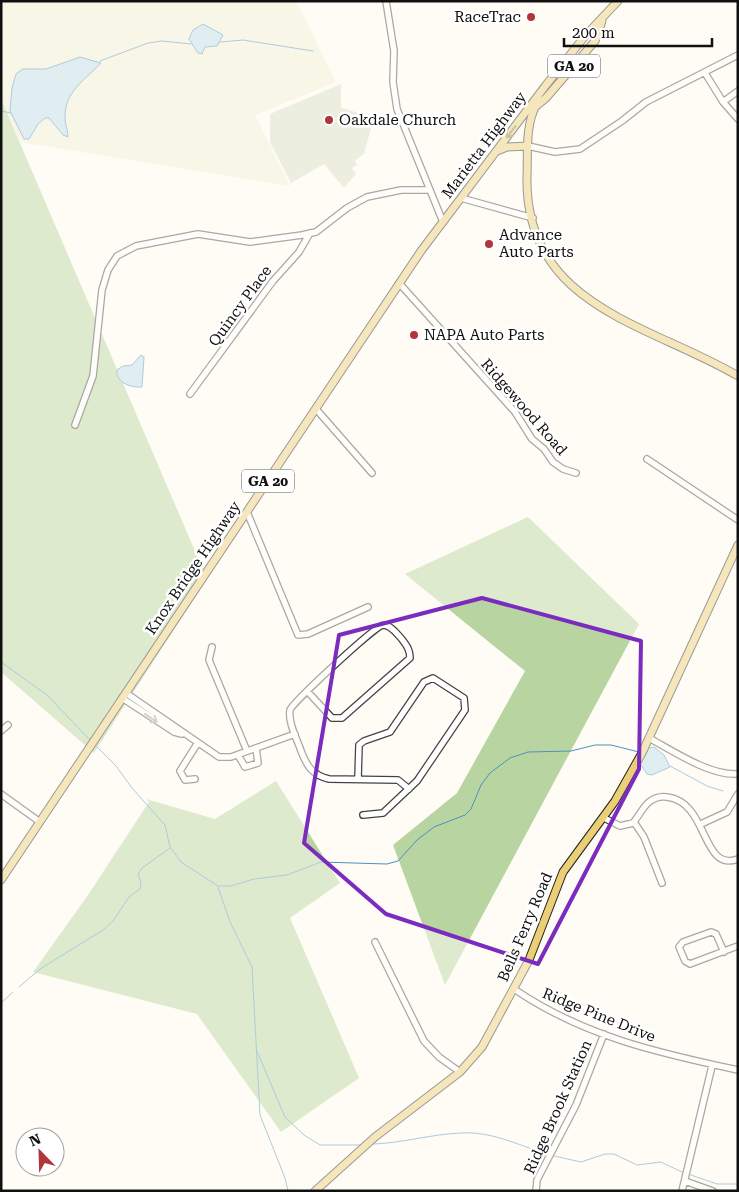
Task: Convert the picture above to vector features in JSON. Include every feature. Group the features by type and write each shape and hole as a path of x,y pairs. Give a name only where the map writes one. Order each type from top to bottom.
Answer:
{"main road":[{"name":"Marietta Highway","path":"443,222 546,84 618,1"},
{"name":"Marietta Highway","path":"535,107 546,98 595,41 603,18"},
{"name":"Marietta Highway","path":"546,84 530,122 527,184 532,218 539,240 550,260 564,279 586,299 628,324 738,376"},
{"path":"497,151 507,147 528,146"},
{"name":"Knox Bridge Highway","path":"1,880 399,283 443,222"},
{"name":"Bells Ferry Road","path":"315,1191 375,1138 460,1072 482,1047 535,944 563,872 604,818 649,738 738,545"}],"street":[{"path":"386,1 393,43 393,82 397,109 443,222"},
{"path":"528,146 555,152 580,149 622,121 646,102 738,55"},
{"path":"705,73 723,102 738,119"},
{"path":"723,102 738,91"},
{"path":"75,425 92,376 102,290 108,270 117,256 136,246 198,234 250,242 310,233 324,227 347,208 367,198 401,190 429,190"},
{"path":"460,198 532,218"},
{"name":"Quincy Place","path":"190,394 272,281 299,252 310,233"},
{"name":"Ridgewood Road","path":"399,283 515,412 532,439 544,449 553,462 563,469 576,472"},
{"path":"316,409 372,473"},
{"path":"647,459 738,520"},
{"path":"247,512 298,635 308,634 368,608"},
{"path":"307,690 332,718 342,718 410,658 409,648 392,628 384,625 378,627 307,690 290,710 295,734 306,764 312,772 329,779 398,780 409,789"},
{"path":"212,648 209,660 247,752"},
{"path":"358,779 359,745 364,741 390,732 424,682 433,678 464,698 465,710 417,781 383,813 363,814"},
{"path":"124,695 174,732 182,734 219,757 238,755 295,734"},
{"path":"1,731 8,725"},
{"path":"649,738 681,756 708,768 728,775 738,774"},
{"path":"195,779 185,780 180,771 197,744"},
{"path":"238,755 245,767 250,767 258,762 259,759 256,748"},
{"path":"1,794 40,822"},
{"path":"700,824 727,812 738,794"},
{"path":"604,818 620,826 634,822 648,802 663,797 671,798 687,806 700,824 708,844 717,857 724,861 738,859"},
{"path":"634,822 644,837 662,883"},
{"path":"724,952 716,934 711,932 682,942 679,947 685,961 690,964 724,952 738,946"},
{"path":"375,942 424,1042 439,1057 460,1072"},
{"name":"Ridge Pine Drive","path":"514,988 550,1010 640,1048 712,1066 738,1070"},
{"name":"Ridge Brook Station","path":"536,1191 538,1180 576,1105 604,1034"},
{"path":"682,1191 712,1066"},
{"path":"685,1182 713,1191"}],"highlighted area":[{"path":"482,598 641,641 639,769 538,964 386,914 304,843 339,635"}],"shaded area":[{"path":"1,1 296,1 336,82 255,115 290,186 20,142 1,99"}],"green space":[{"path":"341,84 341,108 374,117 364,154 355,160 357,165 352,168 356,174 344,188 324,164 291,183 270,142 270,114"},
{"path":"1,99 207,579 94,753 1,672"},
{"path":"528,517 639,624 445,985 393,845 457,793 525,671 405,574"},
{"path":"276,781 340,883 290,918 359,1078 281,1132 197,1014 33,972 88,895 149,802 146,799 215,819"}],"water":[{"path":"203,24 223,35 217,46 205,47 202,54 198,53 189,39 193,30"},
{"path":"80,57 101,63 77,87 68,101 65,118 68,137 63,135 49,118 45,118 38,124 29,139 24,139 10,111 12,88 16,74 23,69 46,69"},
{"path":"141,355 144,357 142,387 133,387 125,384 117,375 117,370 123,366 132,365"},
{"path":"654,747 664,755 670,767 652,775 647,774 639,762 644,749"}],"waterway":[{"path":"220,42 243,40 313,51"},
{"path":"100,61 148,43 162,41 191,44"},
{"path":"1,111 11,113"},
{"path":"1,662 47,695 90,740"},
{"path":"95,745 116,766 132,788 165,825 170,847 181,862 218,886 231,886 254,879 287,875 321,862 387,864 398,861 417,840 434,827 465,815 471,809 481,785 490,773 510,758 528,752 571,751 595,745 611,745 639,752"},
{"path":"670,766 707,786 723,791"},
{"path":"19,987 40,969 103,930 113,921 129,897 140,889 141,883 138,874 142,868 170,848"},
{"path":"218,887 230,922 252,967 260,1115 285,1178 288,1191"},
{"path":"1,1003 13,992"},
{"path":"256,1049 285,1117 304,1135 320,1145 361,1145"},
{"path":"374,1144 471,1133 503,1139 543,1153"},
{"path":"554,1156 581,1162 605,1154 614,1154 637,1165 661,1162 684,1173"},
{"path":"688,1174 717,1184 738,1184"}],"place":[{"name":"RaceTrac","path":"531,17"},
{"name":"Oakdale Church","path":"329,120"},
{"name":"Advance Auto Parts","path":"489,244"},
{"name":"NAPA Auto Parts","path":"414,335"}]}
